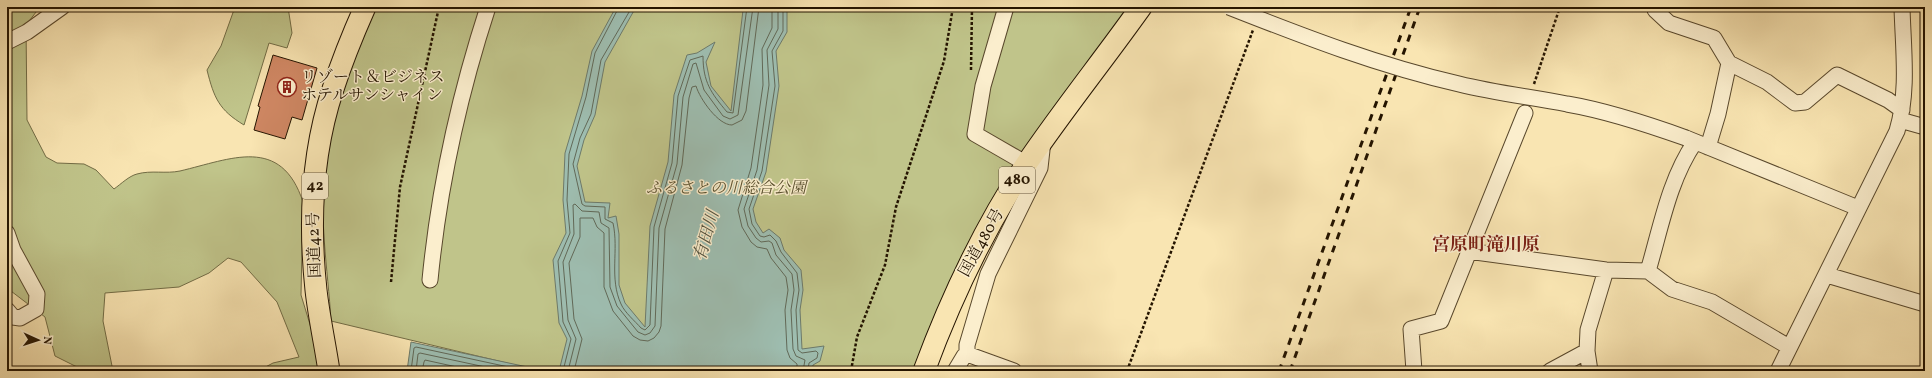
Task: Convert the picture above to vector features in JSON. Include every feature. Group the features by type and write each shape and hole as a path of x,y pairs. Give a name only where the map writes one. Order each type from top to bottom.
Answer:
{"highway":[{"name":"国道42号","path":"329,371 316,290 313,231 315,176 323,130 333,90 365,7"},
{"name":"国道480号","path":"924,371 957,288 982,240 1027,164 1141,7"}],"street":[{"path":"7,42 28,32 62,7"},
{"path":"430,280 437,215 446,165 463,93 488,7"},
{"path":"1006,7 983,86 975,134 1027,164"},
{"path":"1229,7 1321,43 1412,73 1493,92 1596,110 1646,124 1696,142 1858,208"},
{"path":"1655,7 1655,10 1669,23 1714,38 1729,63 1767,82 1795,103 1805,102 1837,76 1888,100 1901,115 1925,127"},
{"path":"1778,371 1892,142 1901,115 1904,72 1902,7"},
{"path":"1648,271 1674,182 1681,164 1718,114 1729,63"},
{"path":"1414,371 1411,329 1442,321 1468,251 1525,113"},
{"path":"955,371 964,356 967,354 967,346 988,274 1040,168 1043,141"},
{"path":"7,233 13,250 37,294 36,309 31,313 20,318 13,317 7,310"},
{"path":"1468,251 1606,270 1648,271 1672,289 1712,302 1789,347"},
{"path":"1590,371 1587,351 1588,330 1606,270"},
{"path":"1827,275 1925,304"},
{"path":"1550,371 1587,351"},
{"path":"967,354 1014,371"}],"path":[{"path":"391,282 400,187 440,7"},
{"path":"851,371 857,336 885,265 896,207 944,61 954,7"},
{"path":"971,74 972,7"},
{"path":"1525,113 1560,7"},
{"path":"1126,371 1253,29"}],"green space":[{"path":"7,7 40,7 26,25 27,120 46,157 57,163 84,164 96,170 114,189 128,178 137,174 148,172 175,172 236,158 252,157 268,160 282,167 293,181 303,202 301,295 319,354 319,371 258,371 273,363 299,357 277,302 241,262 228,258 209,273 179,287 105,293 103,321 113,371 80,371 79,368 55,356 45,317 7,288"},
{"path":"235,7 288,7 292,33 287,48 269,43 244,125 223,108 215,96 207,70 221,46"},
{"name":"ふるさとの川総合公園","path":"376,7 1129,7 1031,147 917,371 540,371 331,321 323,222 326,163 334,123 345,84"}],"water":[{"name":"有田川","path":"616,7 636,7 605,62 595,115 584,140 577,166 585,202 610,203 608,218 616,216 619,234 619,285 625,303 645,327 650,226 668,162 674,95 687,55 697,53 715,42 706,62 711,86 731,111 743,10 745,7 787,7 787,32 776,51 779,86 766,172 753,209 756,222 763,233 769,229 780,238 784,250 801,270 803,290 800,310 802,349 824,346 820,361 813,365 812,371 559,371 567,339 559,323 553,260 566,233 563,200 565,153 582,96 592,51"},
{"path":"411,342 546,371 407,371"}],"building":[{"name":"リゾート＆ビジネス ホテルサンシャイン","path":"273,55 317,68 302,120 292,117 285,139 254,130 260,107 258,106"}],"railway":[{"path":"1279,371 1411,7"},
{"path":"1290,371 1420,7"}],"place":[{"name":"リゾート＆ビジネス ホテルサンシャイン","path":"287,87"}],"district":[{"name":"宮原町滝川原","path":"1486,245"}]}
